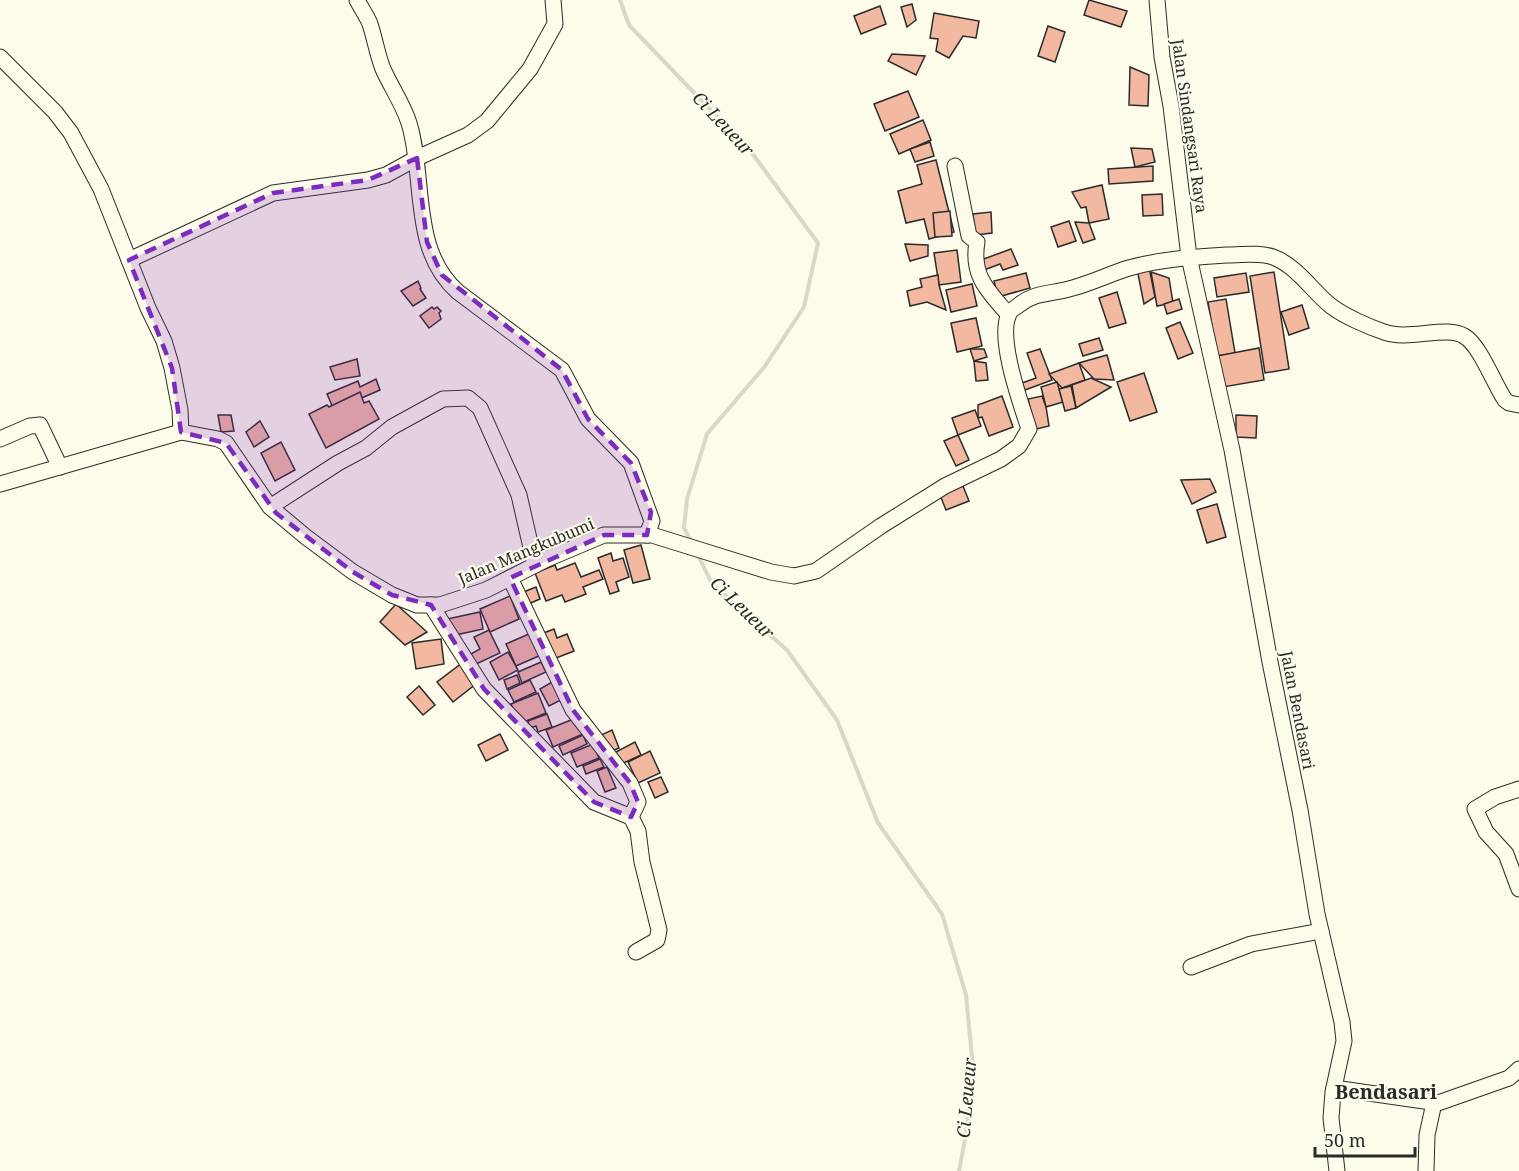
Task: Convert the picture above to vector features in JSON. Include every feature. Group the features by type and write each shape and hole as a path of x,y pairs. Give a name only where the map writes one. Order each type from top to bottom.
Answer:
{"street":[{"path":"357,0 370,24 383,68 409,121 417,158 427,242 436,265 447,282 458,292 562,370 588,419 633,466 652,521 649,535"},
{"path":"129,260 273,193 368,180 386,175 417,158 462,139 487,121 530,69 552,30 555,20 553,0"},
{"name":"Jalan Sindangsari Raya","path":"1157,0 1162,57 1171,106 1189,257"},
{"path":"0,57 55,112 71,133 100,189 148,308 164,341 180,410 181,432"},
{"path":"955,166 969,236 977,242 978,274 984,287 1008,314 1027,298 1044,292 1066,290 1131,268 1189,257 1259,254 1274,258 1293,269 1333,308 1382,331 1402,336 1449,332 1462,334 1476,350 1505,400 1519,405"},
{"name":"Jalan Bendasari","path":"1189,257 1232,450 1321,931 1342,1022 1344,1041 1334,1088 1331,1118 1337,1171"},
{"name":"Jalan Mangkubumi","path":"0,484 181,432 218,439 226,443 270,507 353,572 392,595 417,605 440,605 486,590 535,565 604,535 649,535 794,576 816,571 881,526 945,486 1001,459 1019,446 1029,429 1011,375 1006,335 1008,314"},
{"path":"270,507 338,463 366,448 392,427 443,399 468,398 480,408 519,495 535,565"},
{"path":"0,439 30,426 40,425 60,467"},
{"path":"510,578 573,710 630,783 639,802 631,817"},
{"path":"431,605 484,689 594,802 631,817 638,831 642,862 659,930 653,942 636,952"},
{"path":"1519,789 1496,797 1475,809 1486,832 1506,854 1519,890"},
{"path":"1191,967 1251,944 1321,931"},
{"path":"1334,1088 1434,1103 1448,1101 1511,1080 1519,1069"},
{"path":"1426,1171 1427,1135 1434,1103"}],"highlighted area":[{"path":"417,158 427,242 442,275 562,370 588,419 631,463 651,512 647,535 604,535 510,578 573,710 630,783 638,802 631,817 594,802 484,689 431,605 392,595 353,572 276,513 226,443 181,432 172,368 129,260 273,193 368,180"}],"building":[{"path":"1089,0 1127,11 1121,27 1084,15"},
{"path":"912,4 916,20 907,27 901,7"},
{"path":"880,6 886,24 861,34 854,16"},
{"path":"934,13 979,21 976,38 963,36 949,58 936,51 938,39 930,38"},
{"path":"1048,26 1065,32 1055,62 1038,56"},
{"path":"892,54 925,56 916,75 888,61"},
{"path":"1130,67 1149,75 1148,106 1129,105"},
{"path":"908,91 919,117 885,131 874,104"},
{"path":"923,120 931,140 899,154 890,134"},
{"path":"930,142 934,156 915,162 910,149"},
{"path":"1131,148 1152,149 1155,162 1135,167"},
{"path":"936,160 954,232 929,239 924,219 906,223 898,191 922,184 917,165"},
{"path":"1153,166 1153,181 1109,184 1108,169"},
{"path":"1102,185 1109,219 1089,223 1086,207 1081,208 1072,192"},
{"path":"1162,194 1163,215 1143,216 1142,195"},
{"path":"950,211 952,236 935,237 933,213"},
{"path":"991,212 992,233 975,235 973,214"},
{"path":"1069,221 1076,241 1058,247 1051,227"},
{"path":"1075,222 1089,223 1095,239 1083,243"},
{"path":"905,244 928,245 928,256 910,261"},
{"path":"1011,249 1018,265 1003,270 1000,264 984,270 981,260"},
{"path":"957,250 961,282 939,285 934,253"},
{"path":"1149,267 1155,297 1144,304 1137,269"},
{"path":"1151,272 1169,278 1173,303 1157,306"},
{"path":"1274,272 1289,369 1265,373 1250,276"},
{"path":"1026,273 1030,288 998,297 994,281"},
{"path":"1246,273 1249,292 1217,297 1214,278"},
{"path":"938,275 946,310 927,302 910,306 907,291 922,287 920,279"},
{"path":"418,281 426,298 413,306 401,291"},
{"path":"972,284 977,306 951,312 946,290"},
{"path":"1117,292 1126,323 1109,328 1099,298"},
{"path":"1179,299 1182,309 1167,314 1164,304"},
{"path":"1226,299 1235,353 1217,356 1208,302"},
{"path":"1302,305 1309,328 1289,335 1281,312"},
{"path":"432,307 434,309 437,307 441,311 439,313 441,319 429,328 420,316"},
{"path":"976,318 982,346 957,352 951,323"},
{"path":"1180,322 1193,353 1178,359 1166,328"},
{"path":"1099,338 1103,350 1083,356 1079,344"},
{"path":"1259,348 1264,380 1223,387 1217,356"},
{"path":"970,349 984,349 987,357 974,361"},
{"path":"1040,349 1052,380 1025,390 1022,383 1036,378 1027,353"},
{"path":"1107,355 1114,380 1094,379 1079,363"},
{"path":"357,359 360,376 335,380 330,367"},
{"path":"974,361 986,363 988,380 976,381"},
{"path":"1079,363 1085,380 1062,388 1049,374"},
{"path":"1144,373 1157,412 1130,421 1117,382"},
{"path":"1091,378 1111,387 1076,408 1072,385"},
{"path":"376,379 380,390 334,410 327,394 358,381 360,387"},
{"path":"1057,382 1063,402 1046,407 1041,387"},
{"path":"1071,386 1076,408 1065,411 1059,389"},
{"path":"360,392 364,403 369,401 379,419 326,448 309,414"},
{"path":"1002,396 1013,427 989,436 982,417 978,418 978,405"},
{"path":"1042,396 1049,426 1032,430 1032,415 1028,399"},
{"path":"975,410 981,426 958,435 952,418"},
{"path":"218,415 231,415 234,431 221,432"},
{"path":"1236,415 1257,416 1256,438 1236,437"},
{"path":"260,421 269,437 254,447 246,432"},
{"path":"958,435 969,460 956,466 944,441"},
{"path":"281,442 295,470 275,481 261,453"},
{"path":"1210,479 1216,492 1192,504 1181,480"},
{"path":"963,486 969,501 946,510 940,495"},
{"path":"1217,504 1226,537 1207,543 1197,510"},
{"path":"641,545 650,579 633,583 624,550"},
{"path":"611,553 613,561 623,558 629,577 616,582 619,591 610,594 598,558"},
{"path":"575,563 581,577 599,570 603,579 583,587 586,594 565,602 562,595 546,601 535,573 555,565 557,570"},
{"path":"536,587 540,599 526,605 521,593"},
{"path":"510,596 519,619 490,632 480,609"},
{"path":"396,604 427,632 405,645 380,622"},
{"path":"480,612 483,629 451,636 447,619"},
{"path":"554,629 557,638 567,634 574,651 551,660 541,634"},
{"path":"489,630 500,653 474,665 469,655 480,649 474,637"},
{"path":"531,633 541,655 516,666 506,644"},
{"path":"441,639 444,664 416,669 412,643"},
{"path":"508,652 518,670 499,680 490,662"},
{"path":"541,662 546,672 522,683 518,672"},
{"path":"462,663 477,683 453,702 437,682"},
{"path":"517,675 520,683 507,689 504,680"},
{"path":"530,680 536,692 514,702 508,690"},
{"path":"552,682 561,700 549,706 540,689"},
{"path":"419,686 435,705 423,715 407,697"},
{"path":"538,693 546,713 519,724 511,704"},
{"path":"547,714 552,727 538,732 536,726 530,728 528,721"},
{"path":"576,718 583,734 553,747 546,730"},
{"path":"612,730 619,748 607,753 599,736"},
{"path":"500,734 508,750 486,761 478,745"},
{"path":"583,735 587,744 563,755 559,746"},
{"path":"635,742 641,755 617,766 612,754"},
{"path":"593,744 599,758 577,767 571,753"},
{"path":"650,751 660,773 638,783 628,762"},
{"path":"600,759 604,767 586,774 583,766"},
{"path":"607,767 616,788 605,792 597,771"},
{"path":"661,777 668,792 655,798 648,782"}],"waterway":[{"name":"Ci Leueur","path":"620,0 629,25 752,153 818,243 804,307 765,366 707,434 687,499 684,528 691,541"},
{"name":"Ci Leueur","path":"697,553 712,584 787,650 837,720 878,823 942,914 966,995 973,1067 966,1134 959,1171"}],"district":[{"name":"Bendasari","path":"1386,1092"}]}
